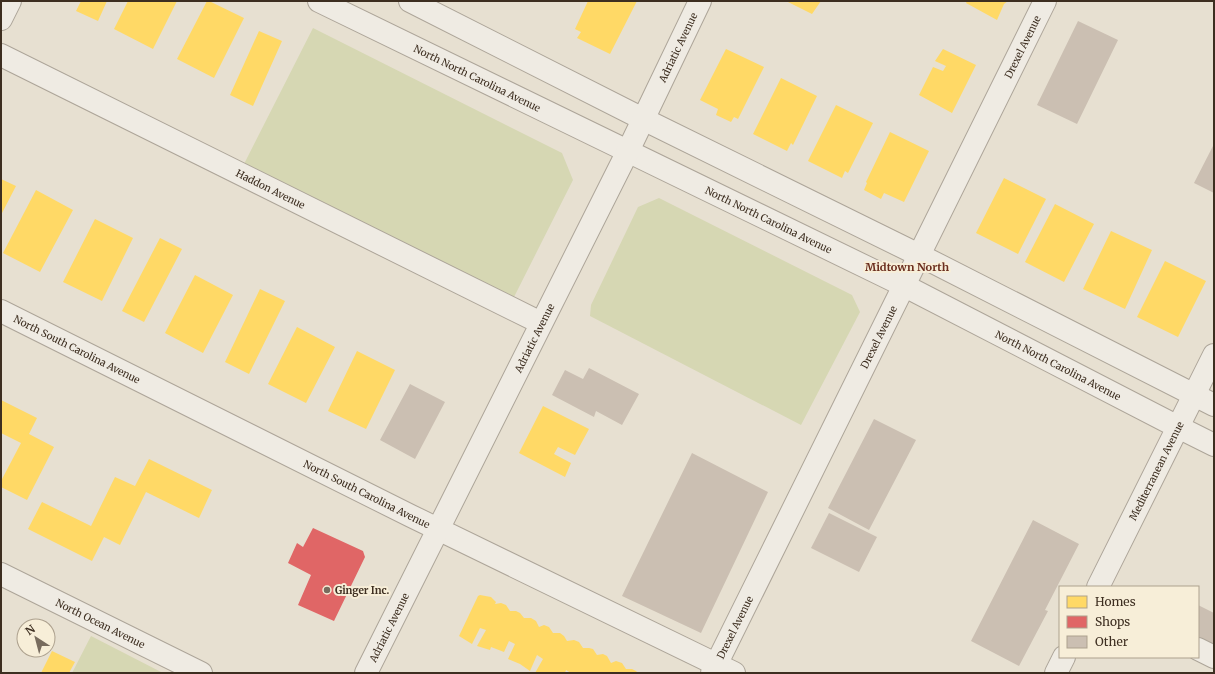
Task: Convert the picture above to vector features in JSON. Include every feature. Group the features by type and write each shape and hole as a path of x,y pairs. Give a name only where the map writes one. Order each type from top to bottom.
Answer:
{"street":[{"path":"1,20 10,1"},
{"name":"North North Carolina Avenue","path":"319,1 905,286 1214,445"},
{"path":"410,1 643,119 919,255 1214,405"},
{"name":"Adriatic Avenue","path":"366,673 540,323 628,151 700,1"},
{"name":"Drexel Avenue","path":"721,670 919,255 1045,1"},
{"name":"Haddon Avenue","path":"1,55 540,323"},
{"name":"North South Carolina Avenue","path":"1,311 721,670"},
{"name":"Mediterranean Avenue","path":"1098,586 1214,355"},
{"name":"North Ocean Avenue","path":"1,574 201,673"},
{"path":"1199,650 1214,657"},
{"path":"1056,673 1064,658"}],"green space":[{"path":"313,28 562,153 573,180 513,299 244,164"},
{"path":"659,198 852,295 860,312 801,425 590,316 591,305 638,207"},
{"path":"91,636 163,673 72,673"}],"building: Homes":[{"path":"81,1 107,1 98,21 76,11"},
{"path":"128,1 177,1 153,49 114,29"},
{"path":"207,1 244,18 214,78 177,59"},
{"path":"588,1 637,1 610,54 577,38 581,32 575,29"},
{"path":"786,1 821,1 812,14"},
{"path":"967,1 1008,1 1004,4 997,20 966,3"},
{"path":"259,31 282,41 253,106 230,95"},
{"path":"726,49 764,67 738,119 734,117 731,122 716,115 718,109 700,100"},
{"path":"943,49 976,65 952,113 919,95 933,67 943,71 946,66 935,61"},
{"path":"781,78 817,96 793,145 791,143 787,151 753,134"},
{"path":"836,105 873,123 848,173 845,171 842,178 808,161"},
{"path":"890,132 929,151 904,202 884,193 881,199 864,190 867,183 866,182"},
{"path":"1004,178 1046,199 1018,254 976,233"},
{"path":"1,179 16,186 1,215"},
{"path":"36,190 73,210 40,272 3,253"},
{"path":"1055,204 1094,224 1064,282 1025,262"},
{"path":"95,219 133,238 102,301 63,282"},
{"path":"1111,231 1152,250 1125,309 1083,289"},
{"path":"160,238 182,249 144,322 122,311"},
{"path":"1165,261 1206,281 1178,337 1137,317"},
{"path":"195,275 233,295 203,353 165,333"},
{"path":"260,289 285,301 249,374 225,362"},
{"path":"297,327 335,347 306,403 268,384"},
{"path":"357,351 395,370 366,429 328,411"},
{"path":"1,400 37,418 29,434 54,447 27,500 1,487 1,481 21,443 1,433"},
{"path":"543,406 589,429 575,455 558,447 554,454 571,463 565,477 519,453"},
{"path":"149,459 212,490 199,518 146,492 120,545 104,537 92,561 28,529 42,502 91,526 115,477 135,486"},
{"path":"478,596 491,597 496,602 495,604 501,603 506,605 510,611 520,613 524,618 531,618 536,621 539,627 544,625 549,627 553,633 560,633 567,641 574,640 579,642 583,648 593,649 597,655 603,654 607,656 611,663 616,661 622,663 626,669 632,669 638,673 571,673 566,670 565,673 535,673 543,659 537,655 530,671 520,664 508,659 515,644 509,641 504,652 491,647 490,650 477,646 486,630 480,628 472,644 459,636"},
{"path":"56,653 75,662 69,673 41,673 48,658 56,658"}],"building: Shops":[{"name":"Ginger Inc.","path":"313,528 363,551 365,557 334,621 298,605 311,575 288,563 297,543 303,547"}],"building: Other":[{"path":"1078,21 1118,40 1077,124 1037,105"},
{"path":"1214,144 1214,193 1194,183"},
{"path":"589,368 639,394 622,425 596,411 594,417 552,395 565,370 583,379"},
{"path":"410,384 445,402 415,459 380,440"},
{"path":"874,419 916,440 869,530 828,508"},
{"path":"692,453 768,492 701,633 622,596"},
{"path":"829,513 877,537 859,572 811,548"},
{"path":"1033,520 1079,544 1045,610 1048,611 1019,666 971,641"},
{"path":"1199,606 1214,613 1214,649 1199,642"}],"place":[{"name":"Ginger Inc.","path":"327,590"}],"district":[{"name":"Midtown North","path":"907,267"}]}
